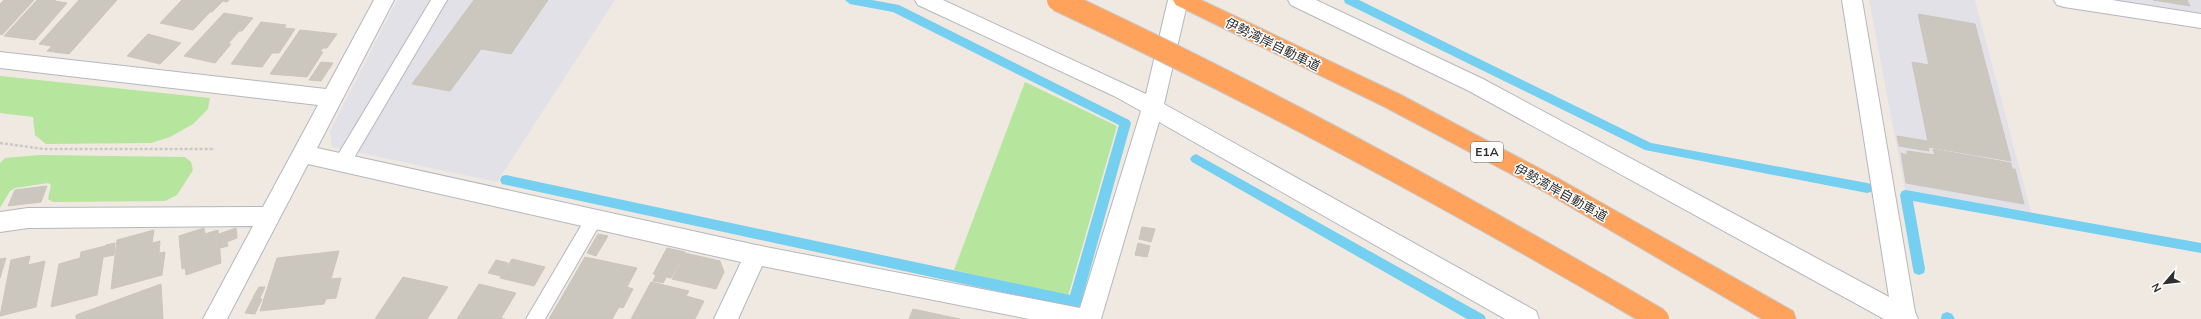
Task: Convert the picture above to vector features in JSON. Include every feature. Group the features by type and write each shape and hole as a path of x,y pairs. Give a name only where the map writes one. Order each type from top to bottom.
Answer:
{"highway":[{"path":"1058,0 1225,80 1383,164 1658,319"},
{"name":"伊勢湾岸自動車道","path":"1183,0 1393,101 1532,175 1784,319"}],"street":[{"path":"215,319 384,0"},
{"path":"925,0 1121,90 1526,319"},
{"path":"1089,319 1153,108 1178,0"},
{"path":"1298,0 1476,85 1905,318"},
{"path":"1852,0 1905,318"},
{"path":"2064,0 2201,21"},
{"path":"0,60 333,98"},
{"path":"303,154 756,255 1083,319"},
{"path":"0,222 28,218 270,216"},
{"path":"726,319 756,255"}],"lane":[{"path":"342,163 439,0"},
{"path":"535,319 594,219"}],"path":[{"path":"0,143 44,149 215,150"}],"shaded area":[{"path":"397,0 615,0 497,182 332,147 330,131"},
{"path":"1869,0 1975,0 2031,212 1905,190"},
{"path":"2117,0 2201,0 2201,13 2200,13"}],"green space":[{"path":"0,76 210,98 208,109 193,124 170,137 151,143 46,144 35,135 33,117 0,113"},
{"path":"1025,82 1117,126 1068,296 954,270"},
{"path":"40,155 185,157 191,162 193,170 177,195 165,201 53,202 48,199 51,185 48,183 15,188 10,191 0,208 0,163 5,158"}],"building":[{"path":"4,0 34,0 2,35 0,34 0,4"},
{"path":"37,0 56,0 54,1 67,3 35,40 4,36"},
{"path":"79,0 117,0 69,54 47,51 52,46 39,44"},
{"path":"182,0 229,0 227,2 223,1 193,30 160,23"},
{"path":"474,0 548,0 511,54 481,49 450,91 412,84"},
{"path":"2153,0 2187,0 2190,6"},
{"path":"224,13 253,18 228,44 231,44 215,63 184,56"},
{"path":"1918,14 1975,24 2011,161 1929,147 1912,62 1929,65"},
{"path":"261,22 286,25 284,28 295,29 279,53 272,53 262,67 231,64"},
{"path":"300,30 337,34 327,48 323,48 320,52 323,52 307,77 270,74"},
{"path":"148,34 181,43 160,64 127,56"},
{"path":"321,62 333,63 321,81 309,80"},
{"path":"1897,136 1927,141 1929,151 1899,146"},
{"path":"1933,149 2011,163 2012,169 2015,169 2024,204 1906,183 1901,153 1907,155 1907,151 1935,155"},
{"path":"47,186 41,202 8,206 15,190"},
{"path":"1142,227 1155,229 1151,242 1139,239"},
{"path":"204,228 205,234 218,230 221,263 186,275 185,268 182,269 179,236"},
{"path":"236,228 237,238 227,242 228,246 220,248 219,234"},
{"path":"154,230 152,243 160,241 159,253 165,252 162,275 111,289 117,240"},
{"path":"598,234 608,236 596,256 587,253"},
{"path":"115,243 114,255 104,257 106,245"},
{"path":"1138,243 1150,246 1147,257 1135,255"},
{"path":"105,246 97,295 51,307 59,264 80,258 81,252"},
{"path":"667,248 685,252 671,278 653,274"},
{"path":"339,251 331,279 341,278 336,298 326,299 324,304 260,311 277,258"},
{"path":"685,253 720,261 724,272 716,289 672,279"},
{"path":"30,256 28,265 45,261 36,307 0,316 11,260"},
{"path":"585,257 637,268 627,287 633,289 623,308 619,307 612,319 549,319"},
{"path":"6,258 0,278 0,259"},
{"path":"512,259 545,267 534,286 500,278"},
{"path":"496,260 508,263 501,276 488,273"},
{"path":"656,275 666,278 663,283 653,281"},
{"path":"403,277 448,287 427,319 375,319"},
{"path":"651,282 689,291 686,296 704,301 695,319 631,319"},
{"path":"161,284 163,319 76,319 76,315"},
{"path":"479,284 516,293 501,318 505,319 457,319"},
{"path":"259,287 265,287 260,298 253,297"},
{"path":"253,298 262,299 255,314 245,313"},
{"path":"913,309 960,319 909,319"}],"waterway":[{"path":"506,180 1075,302 1125,123 895,8 850,0"},
{"path":"1349,0 1649,147 1867,188"},
{"path":"1196,159 1479,319"},
{"path":"1919,269 1906,195 2201,248"}]}
